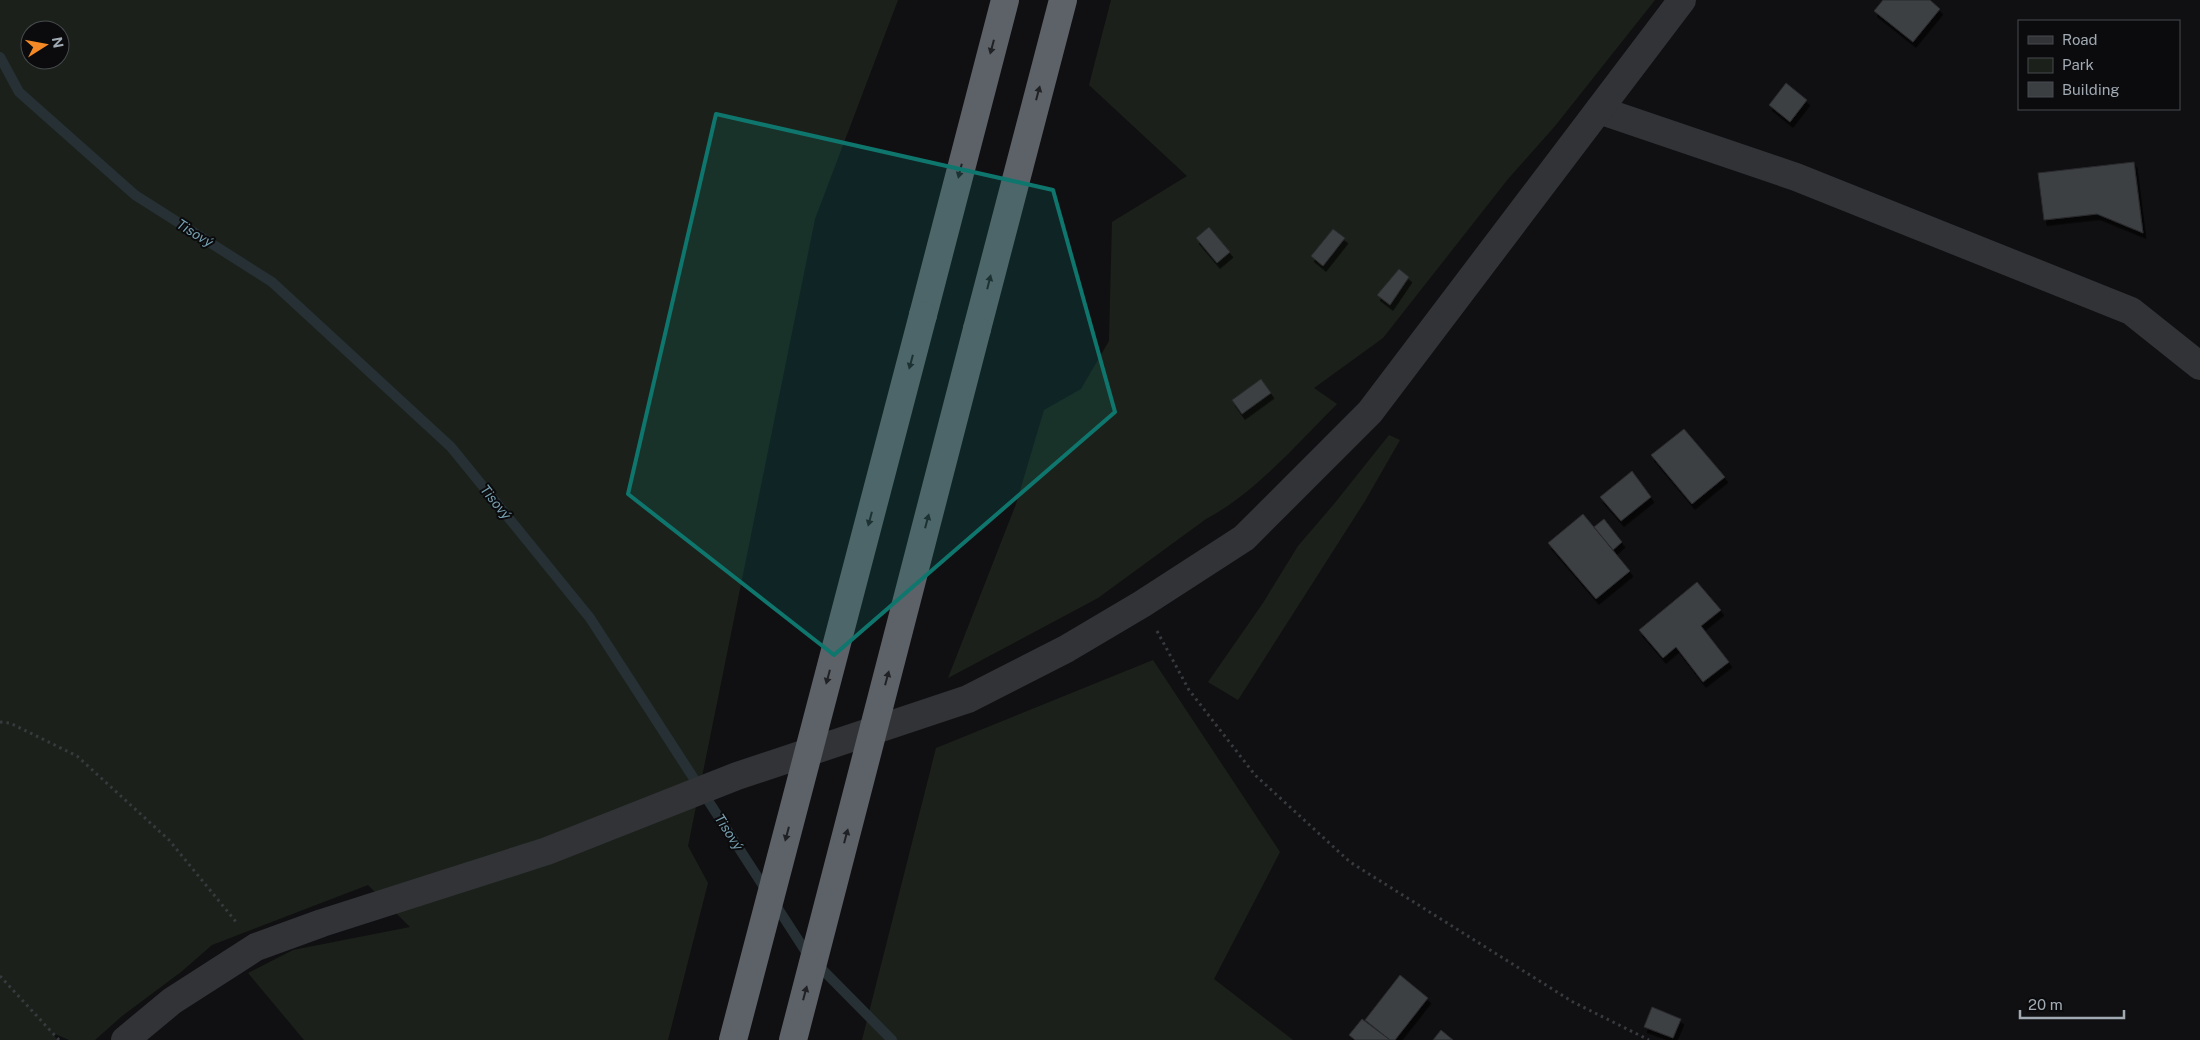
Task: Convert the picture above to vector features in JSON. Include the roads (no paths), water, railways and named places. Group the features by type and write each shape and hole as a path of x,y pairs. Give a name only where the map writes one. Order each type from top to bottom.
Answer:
{"highway":[{"path":"733,1040 1004,0"},
{"path":"793,1040 1063,0"}],"street":[{"path":"125,1040 172,1001 256,947 322,923 547,851 737,776 968,699 1066,649 1142,604 1244,538 1370,412 1682,0"},
{"path":"1599,110 1796,178 2131,312 2200,366"}],"waterway":[{"name":"Tisový","path":"0,57 19,92 135,195 272,282 451,447 590,618 808,955 892,1040"}]}
